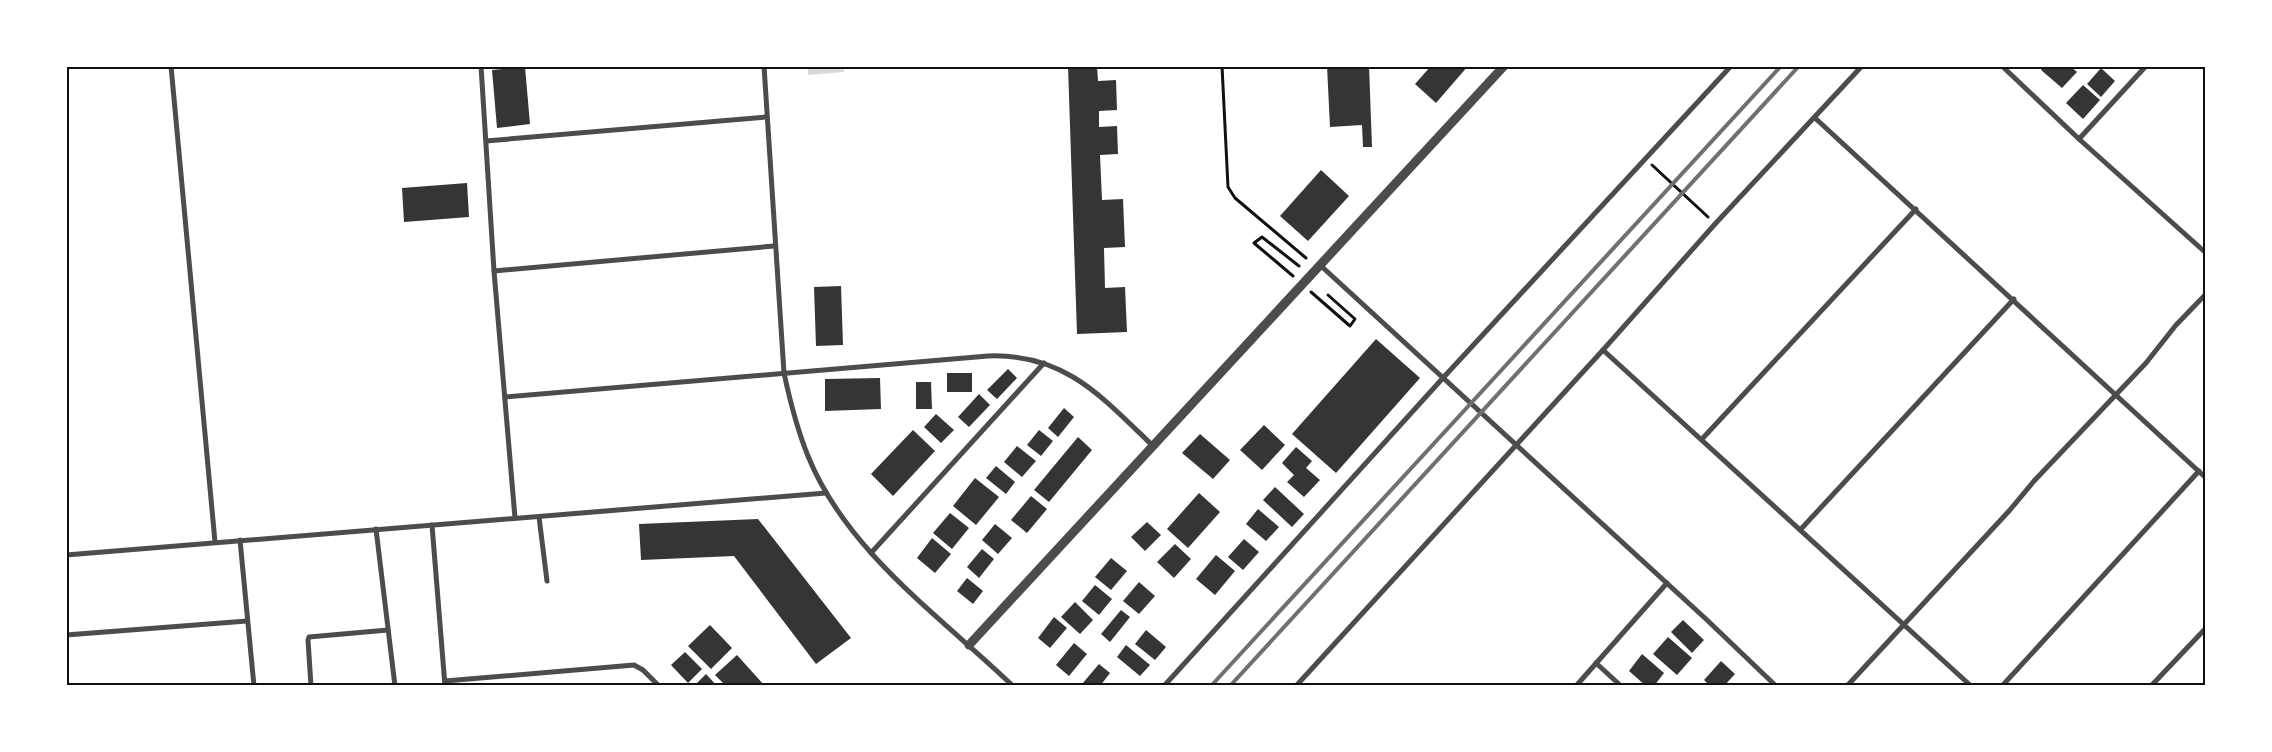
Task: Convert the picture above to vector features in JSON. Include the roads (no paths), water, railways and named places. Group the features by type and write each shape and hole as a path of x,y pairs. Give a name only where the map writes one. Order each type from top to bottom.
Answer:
{"street":[{"path":"171,66 215,542"},
{"path":"481,66 494,271 515,518"},
{"path":"764,66 774,246 784,373 794,419 808,458 826,493 846,523 871,553 896,580 969,644 1013,686"},
{"path":"969,644 1504,66"},
{"path":"1164,686 1442,379 1731,66"},
{"path":"1296,686 1603,350 1715,224 1816,118 1862,66"},
{"path":"2002,66 2079,139 2206,253"},
{"path":"2079,139 2146,66"},
{"path":"486,141 766,117"},
{"path":"1816,118 2206,478"},
{"path":"1702,438 1916,209"},
{"path":"494,271 774,246"},
{"path":"1320,266 1667,583 1776,686"},
{"path":"1848,686 1902,624 2116,395 2206,294"},
{"path":"1801,530 2014,299"},
{"path":"1603,350 1702,438 1971,686"},
{"path":"505,397 988,356 1022,356 1061,370 1089,386 1152,445"},
{"path":"871,553 1044,363"},
{"path":"2002,686 2199,471"},
{"path":"66,555 826,493"},
{"path":"539,516 547,581"},
{"path":"432,525 445,684 634,666 643,670 659,686"},
{"path":"376,529 395,686"},
{"path":"240,540 254,686"},
{"path":"1576,686 1667,583"},
{"path":"66,634 247,620"},
{"path":"2151,686 2206,628"},
{"path":"311,686 309,637 388,630"},
{"path":"1596,663 1621,686"}],"railway":[{"path":"1211,686 1781,66"},
{"path":"1230,686 1799,66"}]}
